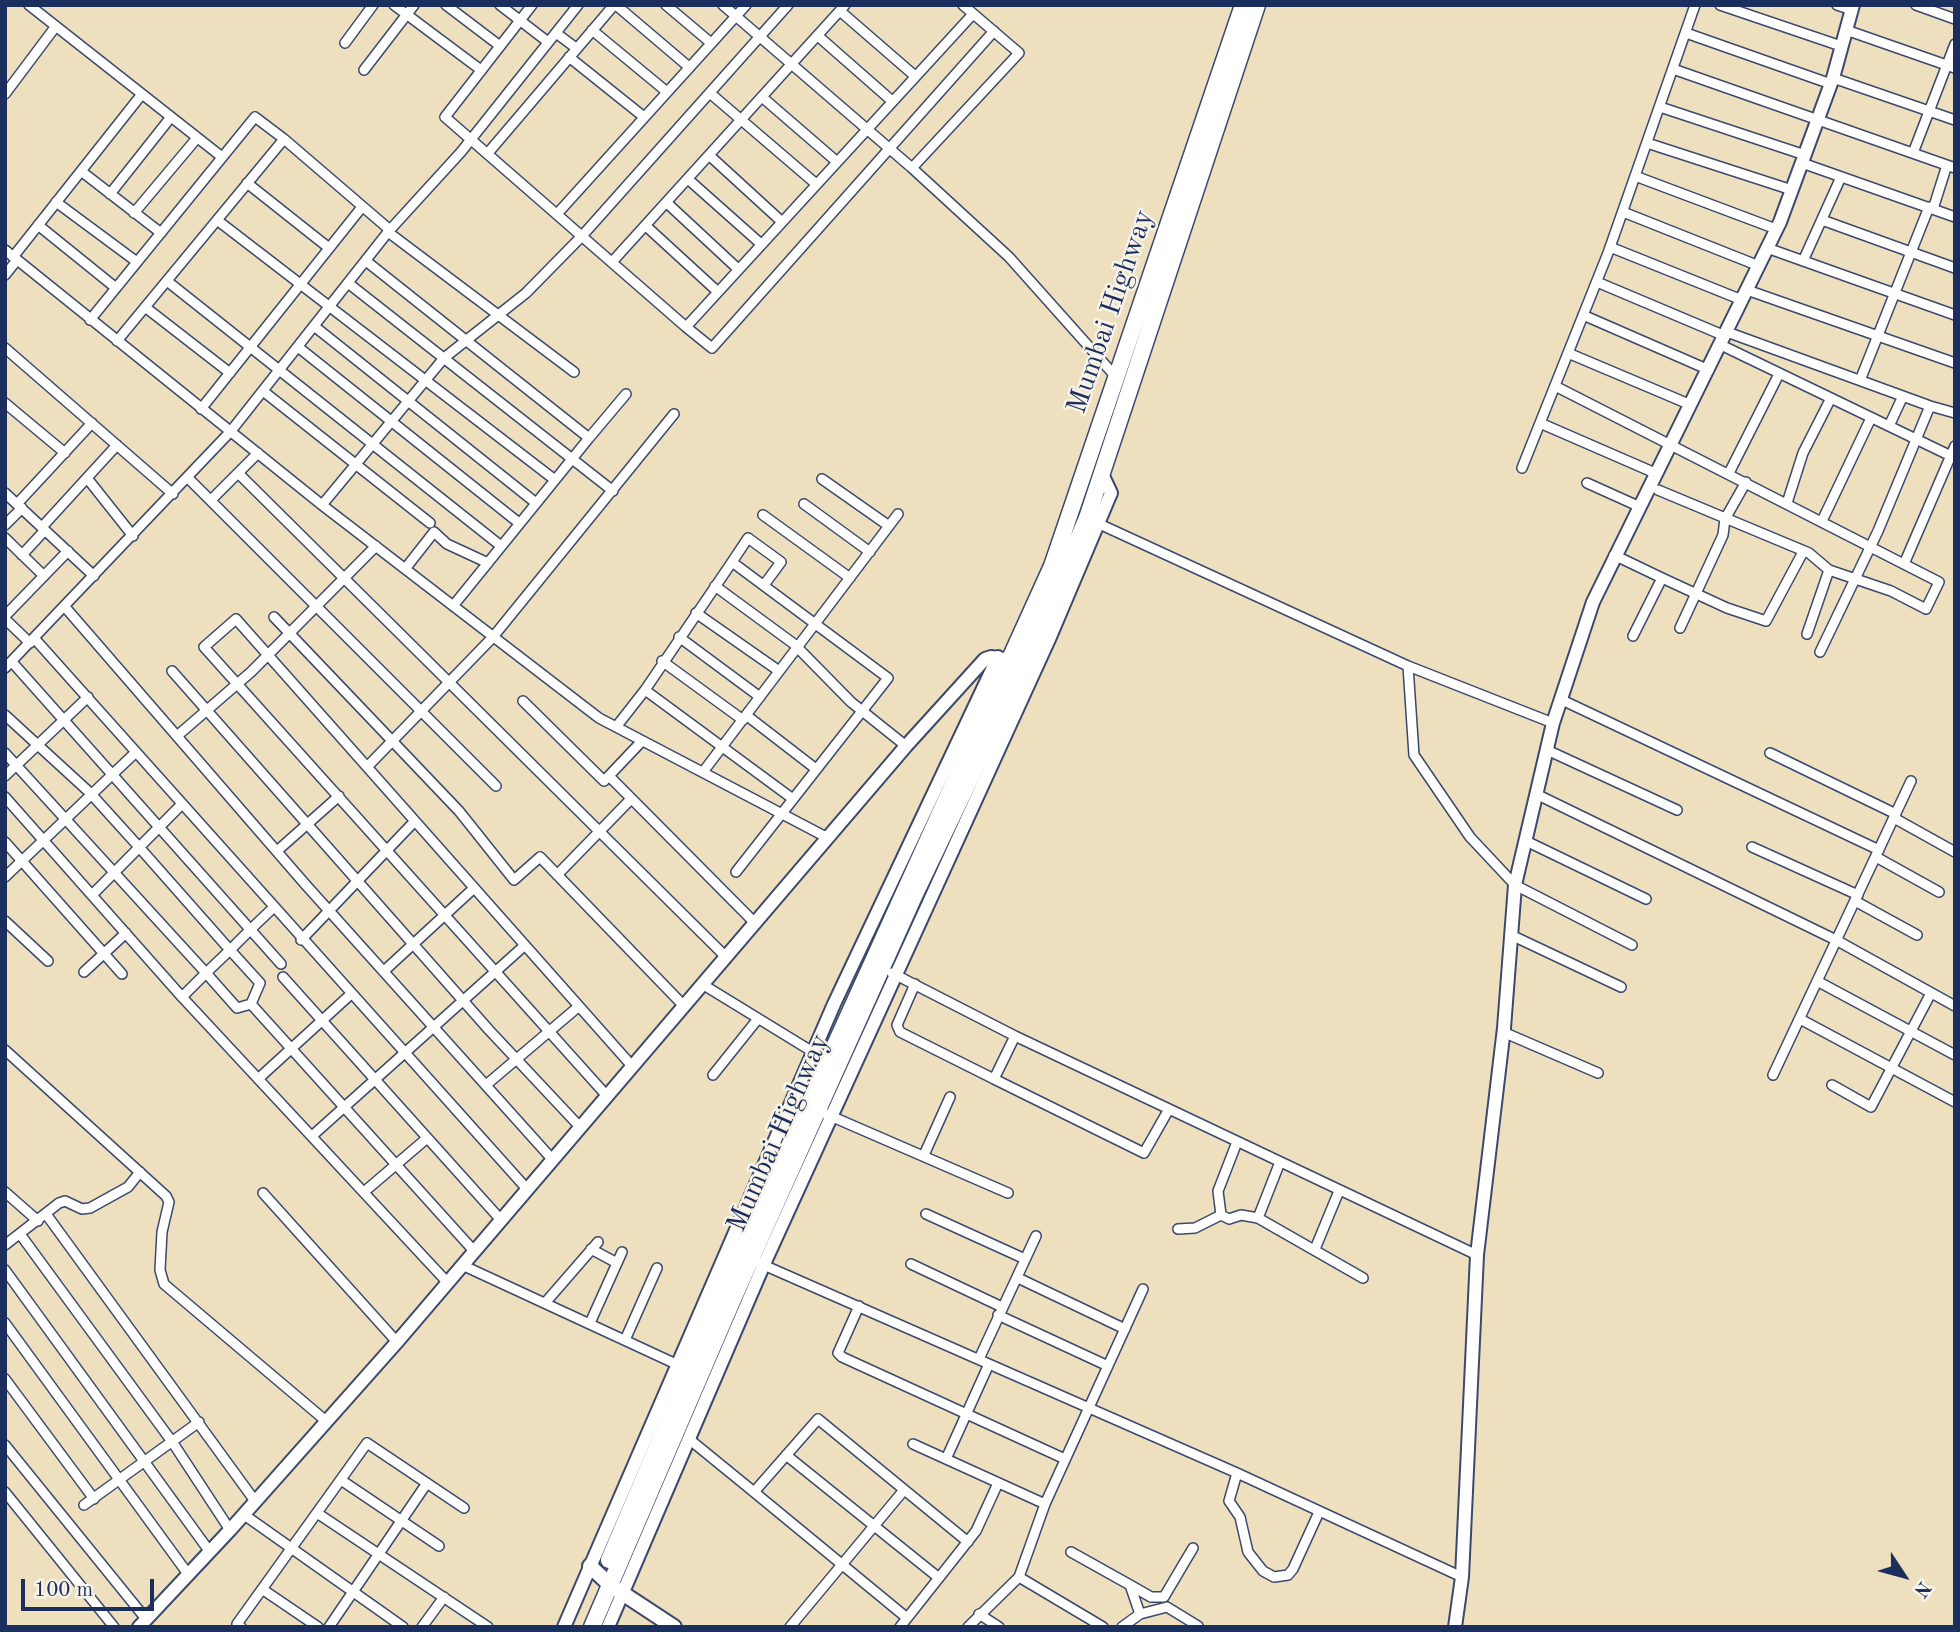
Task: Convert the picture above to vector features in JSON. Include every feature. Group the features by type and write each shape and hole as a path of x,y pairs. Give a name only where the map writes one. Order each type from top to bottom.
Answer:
{"highway":[{"name":"Mumbai Highway","path":"592,1627 675,1452 890,972 1017,664 1021,634 1052,566 1243,5"},
{"path":"1017,664 1093,521 1102,474 1257,5"},
{"name":"Mumbai Highway","path":"580,1627 611,1586 724,1290 819,1057 996,688 1017,664"}],"main road":[{"path":"590,1566 611,1586 674,1627"}],"street":[{"path":"29,5 222,158"},
{"path":"345,43 373,5"},
{"path":"394,5 481,70"},
{"path":"364,70 414,5"},
{"path":"446,5 500,46"},
{"path":"500,5 548,42"},
{"path":"532,5 445,117 712,348 994,31"},
{"path":"281,964 64,719 8,665 231,431 389,231 471,139 578,5"},
{"path":"488,153 615,5 689,67"},
{"path":"666,5 711,43"},
{"path":"723,5 912,168 1009,257 1116,377"},
{"path":"557,214 746,5"},
{"path":"322,505 444,358 526,293 582,236 788,5"},
{"path":"912,168 1019,53 963,5"},
{"path":"1522,468 1597,282 1695,5"},
{"path":"1720,5 1841,47"},
{"path":"1455,1627 1462,1577 1477,1255 1503,1032 1515,885 1536,794 1553,723 1593,602 1637,506 1709,370 1759,266 1818,120 1853,8 1837,5"},
{"path":"1916,5 1955,19"},
{"path":"612,262 842,8 915,76"},
{"path":"686,327 835,161 973,14"},
{"path":"5,94 56,26"},
{"path":"593,30 667,92"},
{"path":"1846,30 1951,66"},
{"path":"556,33 576,48"},
{"path":"1686,33 1955,120"},
{"path":"818,36 891,101"},
{"path":"1913,153 1951,66 1955,44"},
{"path":"569,57 644,117"},
{"path":"1673,69 1951,167 1911,252 1861,378"},
{"path":"5,275 12,256 142,94"},
{"path":"711,94 815,183"},
{"path":"762,97 835,161"},
{"path":"1660,107 1803,159 1842,177 1955,216"},
{"path":"110,194 171,117"},
{"path":"90,320 255,117 389,231 574,372"},
{"path":"134,213 197,138"},
{"path":"117,341 284,139"},
{"path":"1647,143 1791,190"},
{"path":"710,156 781,221"},
{"path":"81,172 161,233"},
{"path":"1635,177 1776,229"},
{"path":"1803,261 1842,177"},
{"path":"689,180 761,244"},
{"path":"247,183 329,248"},
{"path":"56,202 137,262"},
{"path":"667,203 738,269"},
{"path":"201,409 362,207"},
{"path":"1623,212 1759,266"},
{"path":"217,220 428,379 555,480"},
{"path":"1822,220 1955,268"},
{"path":"38,225 116,288"},
{"path":"646,226 718,292"},
{"path":"1610,247 1745,295 1955,363"},
{"path":"1767,248 1955,315"},
{"path":"12,256 322,505 599,718 828,838"},
{"path":"366,261 589,438"},
{"path":"167,281 501,546"},
{"path":"1597,282 1724,338 1861,378 1903,396 1955,413"},
{"path":"348,283 613,491"},
{"path":"145,307 230,373"},
{"path":"1583,315 1709,370"},
{"path":"313,327 537,502"},
{"path":"1724,338 1779,374 1915,439 1954,449 1904,564"},
{"path":"298,346 519,523"},
{"path":"5,348 173,494"},
{"path":"1568,353 1691,405"},
{"path":"1729,474 1779,374"},
{"path":"1555,386 1939,582 1926,609 1891,591 1829,570 1809,553 1658,490"},
{"path":"262,391 430,523"},
{"path":"453,606 626,394"},
{"path":"1889,426 1903,396"},
{"path":"1787,503 1803,453 1831,398"},
{"path":"5,402 65,453"},
{"path":"1820,652 1871,547 1930,405"},
{"path":"366,767 493,637 674,414"},
{"path":"1822,521 1871,418"},
{"path":"5,524 92,423"},
{"path":"1540,423 1655,473"},
{"path":"22,555 117,445"},
{"path":"211,500 258,453"},
{"path":"238,473 726,957"},
{"path":"87,478 133,536"},
{"path":"188,478 496,786"},
{"path":"822,479 889,526"},
{"path":"1680,628 1723,535 1725,519 1746,482"},
{"path":"1587,483 1637,506"},
{"path":"5,493 94,576"},
{"path":"804,504 870,552"},
{"path":"703,772 898,514"},
{"path":"763,515 850,578"},
{"path":"1093,521 1408,666 1553,723"},
{"path":"405,569 435,532 447,544 488,563"},
{"path":"5,538 44,576"},
{"path":"616,727 645,690 662,661 748,538 781,562 764,585"},
{"path":"177,736 268,656 376,546"},
{"path":"68,551 5,618 88,697 273,908 527,1189"},
{"path":"1614,555 1695,593 1766,621 1803,552"},
{"path":"732,562 888,678 736,872"},
{"path":"1807,634 1829,570"},
{"path":"1633,636 1662,578"},
{"path":"715,586 796,649 862,711 906,746"},
{"path":"65,607 276,851 552,1159"},
{"path":"696,613 779,671"},
{"path":"274,617 459,811 514,880 540,857 684,1006"},
{"path":"607,1096 204,647 236,619 632,1066"},
{"path":"679,637 760,697"},
{"path":"5,1445 142,1623 230,1530 397,1342 906,746 985,659 1017,664 819,1057 676,1364 565,1627"},
{"path":"662,661 816,769"},
{"path":"1408,666 1414,755 1470,836 1515,885 1632,945"},
{"path":"172,671 464,1001 580,1127"},
{"path":"645,690 793,799"},
{"path":"5,776 88,697"},
{"path":"1562,700 1877,853 1940,892"},
{"path":"523,701 604,781 642,741"},
{"path":"5,715 92,795 260,983 251,1004 237,1009 5,753"},
{"path":"1547,750 1677,810"},
{"path":"5,877 136,752"},
{"path":"1770,753 1895,816 1955,852"},
{"path":"609,776 755,923"},
{"path":"1773,1075 1911,781"},
{"path":"1536,794 1836,940 1955,1006"},
{"path":"276,851 339,796"},
{"path":"5,797 182,998 447,1282"},
{"path":"558,875 631,799"},
{"path":"92,895 181,804"},
{"path":"302,940 414,822"},
{"path":"1526,841 1646,898"},
{"path":"5,842 122,974"},
{"path":"1752,847 1856,898 1917,935"},
{"path":"384,971 473,889"},
{"path":"182,998 273,908"},
{"path":"5,921 48,961"},
{"path":"84,972 125,933"},
{"path":"1511,934 1621,987"},
{"path":"312,1136 524,947"},
{"path":"890,972 1015,1036 1477,1255"},
{"path":"283,977 500,1220"},
{"path":"1817,981 1955,1055"},
{"path":"702,984 819,1057"},
{"path":"915,985 897,1025 900,1032 1144,1153 1169,1109"},
{"path":"1832,1085 1871,1107 1931,993"},
{"path":"258,1079 351,994"},
{"path":"251,1004 474,1251"},
{"path":"486,1085 579,1007"},
{"path":"1800,1019 1955,1102"},
{"path":"713,1075 757,1020"},
{"path":"1503,1032 1598,1073"},
{"path":"994,1079 1015,1036"},
{"path":"5,1050 141,1172 169,1202 162,1232 160,1269 164,1284 326,1421"},
{"path":"925,1155 950,1097"},
{"path":"826,1113 1008,1193"},
{"path":"364,1192 426,1139"},
{"path":"1221,1214 1218,1191 1237,1142"},
{"path":"1258,1218 1280,1162"},
{"path":"5,1245 65,1201 82,1209 89,1208 128,1187 141,1172"},
{"path":"1315,1249 1339,1191"},
{"path":"5,1192 42,1217 199,1422 255,1501"},
{"path":"263,1193 397,1342"},
{"path":"926,1214 1025,1259"},
{"path":"1221,1214 1229,1219 1241,1215 1258,1218 1363,1278"},
{"path":"1178,1229 1195,1228 1221,1214"},
{"path":"20,1234 173,1443 230,1530"},
{"path":"979,1359 1036,1236"},
{"path":"545,1303 594,1246 617,1263"},
{"path":"590,1324 622,1252"},
{"path":"675,1452 689,1439 758,1262 1237,1472 1462,1577"},
{"path":"911,1264 1108,1366"},
{"path":"462,1265 676,1364"},
{"path":"625,1340 657,1268"},
{"path":"5,1270 209,1552"},
{"path":"1018,1278 1125,1329"},
{"path":"968,1627 1019,1577 1045,1504 1143,1289"},
{"path":"859,1307 838,1353 842,1357 1065,1459"},
{"path":"5,1323 188,1574"},
{"path":"946,1459 989,1364"},
{"path":"5,1379 93,1499"},
{"path":"754,1492 818,1419 968,1542"},
{"path":"85,1505 199,1422"},
{"path":"689,1439 907,1618"},
{"path":"242,1627 237,1624 367,1443 464,1508"},
{"path":"913,1444 1045,1504"},
{"path":"786,1455 939,1578"},
{"path":"1237,1472 1229,1501 1240,1517 1248,1552 1263,1571 1273,1577 1288,1575 1293,1570 1320,1511"},
{"path":"341,1480 439,1546"},
{"path":"329,1627 427,1483"},
{"path":"900,1627 968,1542 982,1521 998,1483"},
{"path":"790,1627 904,1490"},
{"path":"5,1492 114,1627"},
{"path":"317,1513 488,1627"},
{"path":"243,1514 403,1627"},
{"path":"1071,1552 1151,1597 1164,1597 1193,1548"},
{"path":"1019,1577 1103,1627"},
{"path":"1130,1585 1140,1614"},
{"path":"608,1627 611,1586"},
{"path":"262,1589 318,1627"},
{"path":"422,1627 444,1597"},
{"path":"1122,1627 1140,1614 1167,1607 1198,1626"},
{"path":"979,1615 999,1627"}]}
